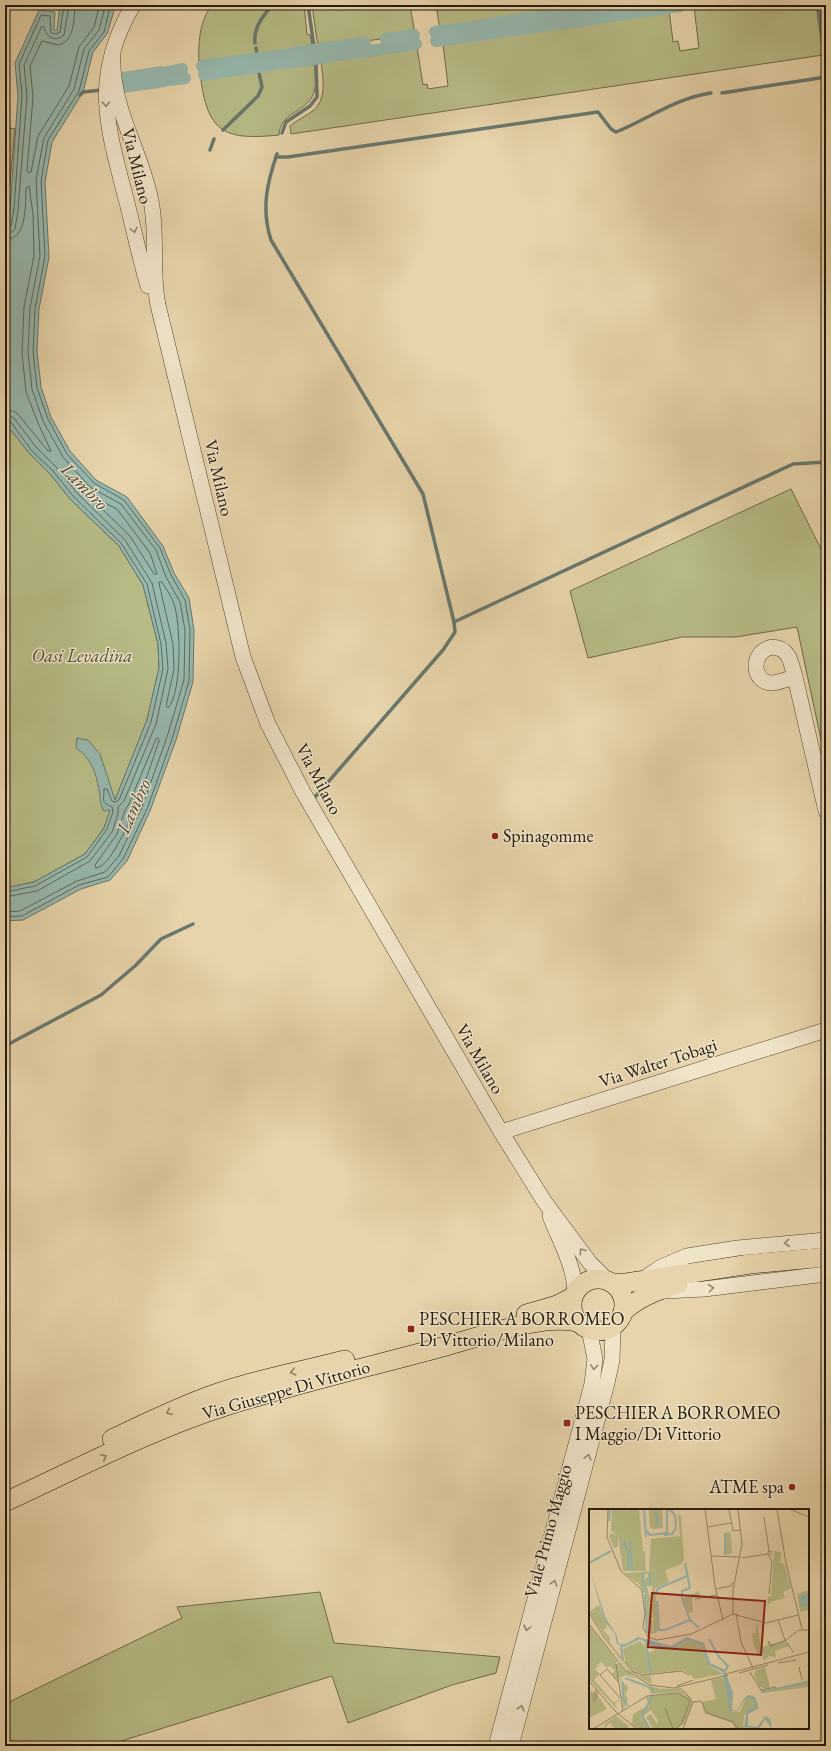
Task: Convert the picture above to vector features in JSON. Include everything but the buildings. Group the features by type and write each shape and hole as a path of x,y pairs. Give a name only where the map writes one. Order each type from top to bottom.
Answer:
{"main road":[{"name":"Via Giuseppe Di Vittorio","path":"5,1492 98,1445 166,1414 215,1394 288,1373 538,1311 557,1305 574,1295 580,1286 587,1281 598,1279 610,1282 641,1281 721,1268 826,1257"},
{"name":"Via Giuseppe Di Vittorio","path":"5,1502 176,1424 226,1406 370,1366 541,1322 567,1320 584,1326 603,1330 619,1318 629,1306 658,1291 721,1268"},
{"path":"610,1282 622,1295 624,1304 619,1318"},
{"path":"574,1295 573,1312 584,1326"}],"street":[{"name":"Via Milano","path":"133,5 121,30 113,52 106,95 109,136 147,284 165,332"},
{"name":"Via Milano","path":"113,52 112,72 117,98 129,138 144,173 152,205 154,278 165,332 243,657 268,724 303,792 501,1132 544,1200 590,1262 610,1282"},
{"path":"794,678 826,811"},
{"name":"Via Walter Tobagi","path":"501,1132 826,1030"},
{"name":"Via Milano","path":"544,1200 570,1265 574,1278 574,1295"},
{"path":"641,1281 661,1267 687,1256 738,1248 826,1240"},
{"name":"Via Giuseppe Di Vittorio","path":"658,1291 704,1289 826,1274"},
{"name":"Viale Primo Maggio","path":"510,1746 606,1388 612,1360 613,1331 619,1318"},
{"name":"Viale Primo Maggio","path":"496,1746 592,1384 595,1359 584,1326"}],"green space":[{"path":"212,5 304,5 307,34 310,35 313,48 199,65 200,34 204,18"},
{"path":"312,5 410,5 415,34 318,48"},
{"path":"436,5 609,5 440,30"},
{"path":"709,5 816,5 823,55 291,134 290,126 314,110 321,100 323,75 321,62 417,47 423,85 427,84 428,89 448,86 443,44 669,10 673,42 678,41 680,51 699,48 694,7"},
{"path":"314,63 316,84 314,93 303,107 283,122 279,135 246,136 234,134 224,130 215,123 209,112 204,98 201,80"},
{"path":"5,127 15,129 5,236"},
{"name":"Oasi Levadina","path":"5,420 10,429 29,453 50,474 71,500 119,546 143,585 158,644 159,668 147,720 104,828 85,854 34,882 5,888"},
{"path":"791,489 826,559 826,763 797,627 736,637 682,637 588,658 570,591"},
{"path":"320,1592 334,1643 500,1657 496,1673 452,1685 348,1723 332,1676 118,1742 119,1746 7,1746 5,1704 182,1618 177,1607"}],"water":[{"name":"Lambro","path":"60,5 112,5 114,11 107,34 93,52 83,92 52,142 45,182 49,257 39,309 37,351 41,387 51,417 70,451 96,480 127,497 163,546 174,573 189,598 194,630 193,682 176,740 150,811 127,861 110,880 81,889 23,920 5,921 5,888 34,882 85,854 104,828 110,810 104,811 102,808 98,783 94,771 86,756 76,748 77,738 88,740 100,754 115,800 147,720 159,668 158,644 143,585 119,546 71,500 50,474 29,453 10,429 5,420 5,236 10,209 18,96 15,63 39,10 55,12 54,30 57,30"}],"waterway":[{"path":"255,43 257,27 272,5"},
{"path":"308,5 314,47"},
{"path":"585,10 621,5"},
{"path":"818,5 825,54"},
{"path":"673,7 681,6"},
{"path":"637,12 669,8"},
{"path":"535,18 580,11"},
{"path":"586,20 632,13"},
{"path":"484,25 529,18"},
{"path":"536,27 581,21"},
{"path":"435,32 479,26"},
{"path":"484,34 530,28"},
{"path":"386,39 414,35"},
{"path":"436,41 480,35"},
{"path":"336,47 365,43"},
{"path":"388,48 416,44"},
{"path":"288,54 332,47"},
{"path":"256,48 257,55"},
{"path":"338,55 383,49"},
{"path":"237,61 282,55"},
{"path":"289,63 333,56"},
{"path":"202,66 232,62"},
{"path":"239,70 283,63"},
{"path":"282,133 286,122 310,106 317,97 316,63"},
{"path":"168,72 182,69"},
{"path":"204,75 234,70"},
{"path":"124,78 162,72"},
{"path":"223,130 258,96 262,87 259,73"},
{"path":"722,93 826,77"},
{"path":"169,80 185,78"},
{"path":"123,87 165,81"},
{"path":"80,95 83,92 102,90"},
{"path":"276,157 288,157 598,112 611,129 616,132 686,99 711,93"},
{"path":"210,150 214,139"},
{"path":"277,154 270,175 266,196 266,218 271,240 423,494 454,622 455,632 443,650 315,797"},
{"path":"454,622 793,464 826,462"},
{"path":"5,1046 101,995 135,966 161,939 193,924"}],"place":[{"name":"Spinagomme","path":"495,836"},
{"name":"PESCHIERA BORROMEO Di Vittorio/Milano","path":"411,1329"},
{"name":"PESCHIERA BORROMEO I Maggio/Di Vittorio","path":"567,1423"},
{"name":"ATME spa","path":"792,1487"}]}
